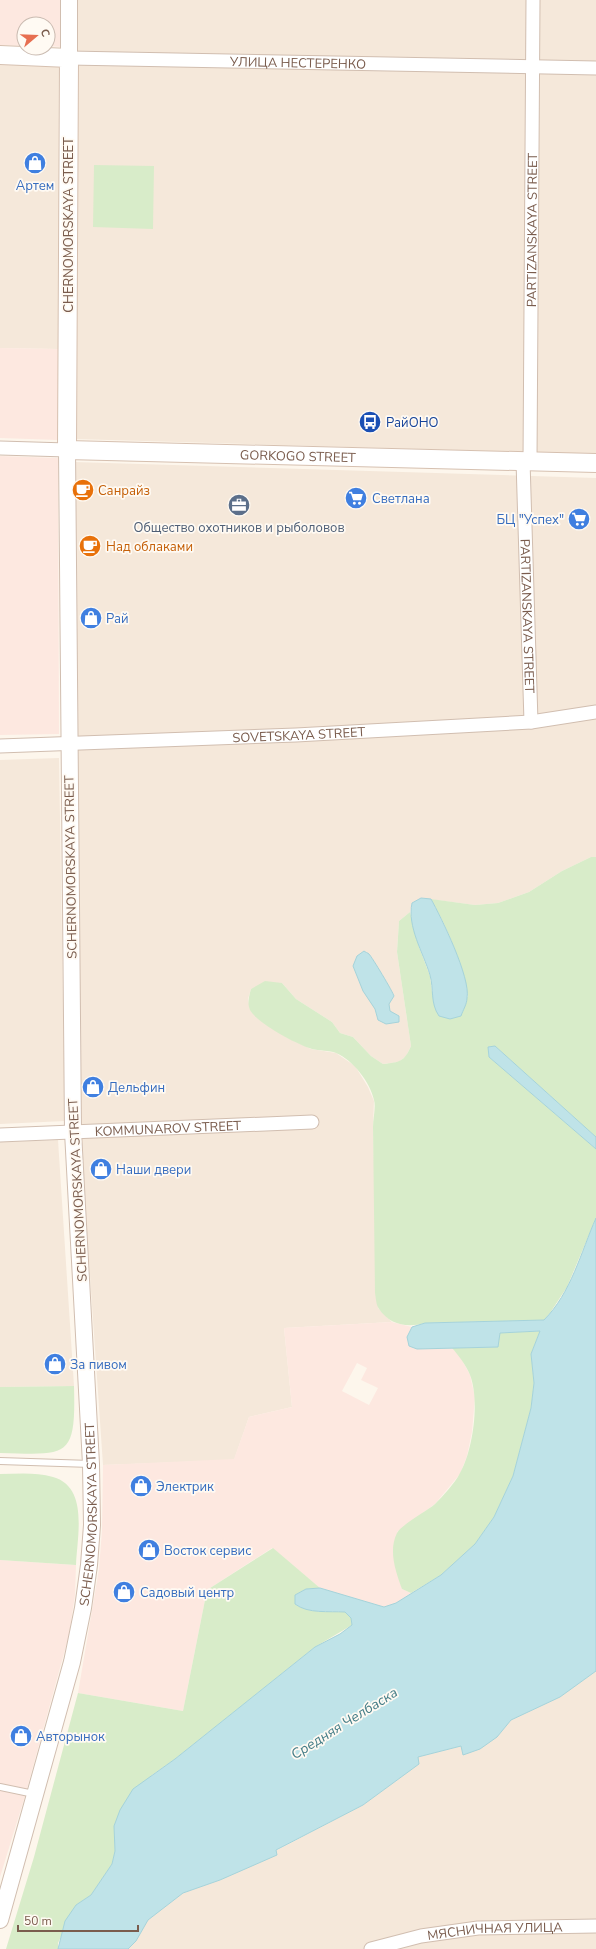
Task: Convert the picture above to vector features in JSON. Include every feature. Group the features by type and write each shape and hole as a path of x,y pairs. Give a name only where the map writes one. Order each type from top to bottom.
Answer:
{"main road":[{"name":"УЛИЦА НЕСТЕРЕНКО","path":"0,55 69,58"},
{"name":"CHERNOMORSKAYA STREET","path":"67,450 69,58"},
{"name":"GORKOGO STREET","path":"67,450 596,463"}],"street":[{"name":"CHERNOMORSKAYA STREET","path":"69,0 69,58"},
{"name":"PARTIZANSKAYA STREET","path":"531,722 526,461 533,0"},
{"name":"УЛИЦА НЕСТЕРЕНКО","path":"69,58 596,68"},
{"name":"GORKOGO STREET","path":"0,448 67,450"},
{"name":"SСHERNOMORSKAYA STREET","path":"0,1920 72,1662 83,1608 89,1565 92,1525 91,1464 73,1132 67,450"},
{"name":"SOVETSKAYA STREET","path":"0,746 296,735 531,722 596,712"},
{"name":"KOMMUNAROV STREET","path":"0,1135 312,1122"},
{"name":"МЯСНИЧНАЯ УЛИЦА","path":"371,1949 420,1943 478,1928 596,1926"}],"lane":[{"path":"0,1461 91,1464"},
{"path":"0,1787 35,1795"}],"shaded area":[{"path":"0,0 62,0 61,47 56,47 56,16 16,16 16,46 0,45"},
{"path":"78,0 596,0 596,454 74,439"},
{"path":"0,60 59,63 58,349 0,348"},
{"path":"0,348 58,349 58,440 0,438"},
{"path":"0,456 58,458 59,734 0,735"},
{"path":"74,462 596,478 596,857 591,857 562,871 529,892 498,903 475,905 421,898 412,903 410,912 399,921 397,952 411,1046 406,1056 399,1062 383,1064 371,1056 353,1037 340,1033 332,1022 296,999 282,983 251,989 248,999 250,1009 270,1027 288,1038 311,1049 336,1053 355,1066 368,1087 374,1101 373,1127 378,1308 392,1322 284,1328 292,1407 249,1417 234,1460 103,1465 81,1145"},
{"path":"59,758 65,1121 0,1124 0,760"},
{"path":"58,1140 74,1386 0,1387 0,1142"},
{"path":"392,1322 412,1327 407,1337 417,1349 452,1348 460,1356 470,1375 475,1397 472,1432 467,1456 460,1474 435,1504 397,1532 402,1589 411,1593 396,1603 384,1607 320,1588 272,1548 207,1590 183,1711 78,1693 99,1569 102,1530 103,1465 234,1459 249,1417 292,1407 284,1328","holes":["357,1363 367,1368 361,1380 378,1388 369,1405 342,1391"]},
{"name":"Авторынок","path":"0,1560 76,1565 75,1595 69,1635 25,1796 0,1877"},
{"path":"596,1671 596,1949 128,1949 136,1941 148,1920 183,1893 220,1880 363,1805 419,1764 418,1757 497,1737 511,1720 560,1697"}],"green space":[{"path":"94,165 154,166 153,229 93,227"},
{"path":"591,857 596,857 596,1137 495,1046 488,1047 489,1057 596,1149 596,1218 567,1287 544,1320 425,1323 412,1325 394,1322 388,1319 379,1309 375,1293 373,1127 375,1106 369,1086 360,1072 342,1056 333,1052 315,1050 305,1046 278,1033 261,1021 254,1015 249,1007 251,989 265,981 282,983 296,999 332,1022 340,1033 353,1037 371,1056 383,1064 397,1062 404,1058 411,1046 397,952 399,921 410,912 419,947 430,976 432,992 468,997 454,946 431,899 475,905 498,903 529,892 562,871"},
{"path":"540,1331 531,1354 534,1383 531,1408 513,1476 494,1517 475,1544 441,1575 411,1593 402,1589 395,1569 393,1554 394,1540 397,1533 404,1526 435,1504 452,1485 465,1463 472,1439 475,1411 473,1386 470,1375 460,1357 452,1348 497,1347 500,1333"},
{"path":"74,1386 73,1428 69,1440 63,1448 54,1452 41,1454 0,1453 0,1387"},
{"path":"0,1474 47,1475 64,1483 72,1491 76,1502 79,1527 76,1565 0,1560"},
{"path":"273,1548 320,1588 306,1589 295,1595 295,1604 312,1611 345,1612 351,1618 352,1625 315,1647 175,1759 152,1775 114,1826 115,1851 112,1864 91,1895 76,1905 58,1943 58,1949 6,1949 34,1857 78,1693 183,1711 207,1590"}],"water":[{"path":"421,898 431,899 448,933 460,963 467,989 467,998 461,1016 450,1019 439,1016 434,1006 430,975 416,939 412,921 412,903"},
{"path":"364,951 369,954 393,993 394,996 389,1004 390,1011 399,1016 399,1022 386,1024 378,1020 375,1009 363,991 353,966 357,956"},
{"path":"495,1046 596,1137 596,1149 489,1057 488,1047"},
{"name":"Средняя Челбаска","path":"596,1218 596,1671 560,1697 511,1720 497,1737 480,1749 463,1755 461,1746 418,1757 419,1764 363,1805 276,1850 277,1855 220,1880 183,1893 148,1920 136,1941 128,1949 58,1949 65,1921 76,1905 91,1895 112,1864 115,1851 114,1826 120,1810 133,1789 175,1759 315,1647 340,1634 352,1625 351,1618 345,1612 312,1611 300,1607 295,1604 295,1595 306,1589 320,1588 384,1607 396,1603 441,1575 475,1544 494,1517 513,1476 531,1408 534,1383 531,1354 540,1331 500,1333 498,1347 417,1349 409,1346 407,1337 412,1327 425,1323 544,1320 553,1309 568,1285"}],"place":[{"name":"Артем","path":"35,163"},
{"name":"РайОНО","path":"370,422"},
{"name":"Санрайз","path":"83,490"},
{"name":"Светлана","path":"356,498"},
{"name":"Общество охотников и рыболовов","path":"239,505"},
{"name":"БЦ \"Успех\"","path":"579,519"},
{"name":"Над облаками","path":"90,546"},
{"name":"Рай","path":"91,618"},
{"name":"Дельфин","path":"93,1087"},
{"name":"Наши двери","path":"101,1169"},
{"name":"За пивом","path":"55,1364"},
{"name":"Электрик","path":"141,1486"},
{"name":"Восток сервис","path":"149,1550"},
{"name":"Садовый центр","path":"124,1592"},
{"name":"Авторынок","path":"21,1736"}]}
